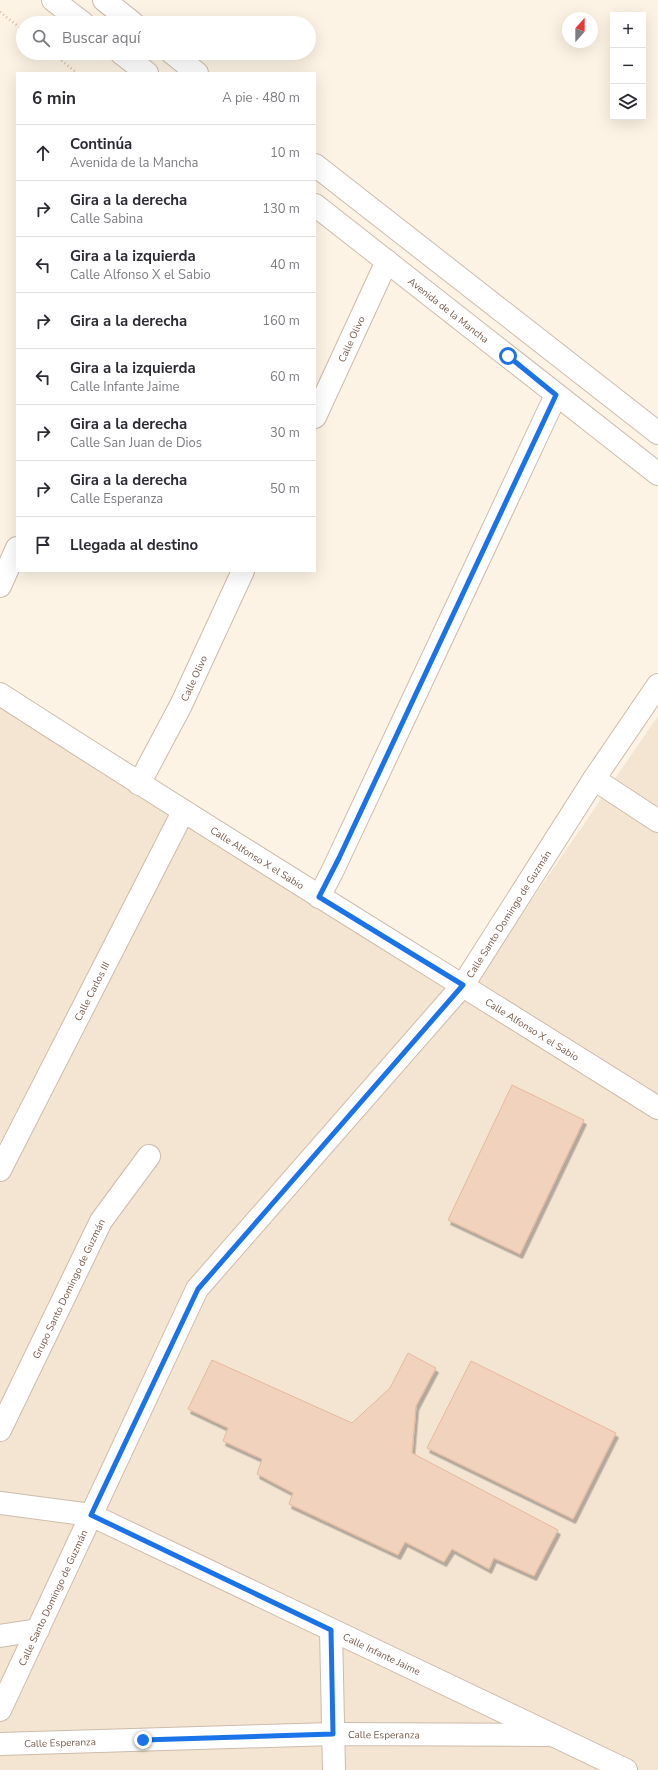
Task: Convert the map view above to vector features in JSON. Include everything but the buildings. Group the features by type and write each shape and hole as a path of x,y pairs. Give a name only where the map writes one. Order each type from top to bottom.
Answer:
{"street":[{"path":"53,0 74,16"},
{"path":"104,0 124,16"},
{"path":"130,60 146,72"},
{"path":"181,60 196,72"},
{"path":"316,166 658,433"},
{"name":"Avenida de la Mancha","path":"316,206 658,474"},
{"name":"Calle Olivo","path":"316,415 387,261"},
{"path":"319,897 339,858 556,395"},
{"path":"0,586 16,550"},
{"name":"Calle Olivo","path":"139,784 181,705 243,572"},
{"name":"Calle Santo Domingo de Guzmán","path":"0,1710 198,1289 463,985 594,779 658,685"},
{"name":"Calle Alfonso X el Sabio","path":"0,694 183,812 463,985 658,1108"},
{"path":"594,779 658,821"},
{"name":"Calle Carlos III","path":"0,1170 183,812"},
{"name":"Grupo Santo Domingo de Guzmán","path":"0,1430 101,1221 149,1156"},
{"name":"Calle Infante Jaime","path":"0,1503 91,1515 626,1770"},
{"path":"0,1636 38,1630"},
{"path":"331,1630 334,1770"},
{"name":"Calle Esperanza","path":"0,1744 333,1734 552,1735"}],"path":[{"path":"0,12 16,25"},
{"path":"61,60 76,72"}],"shaded area":[{"path":"0,683 324,893 476,981 658,716 658,1770 0,1770"}],"route":[{"path":"143,1740 333,1734 331,1630 91,1515 198,1289 463,985 319,897 339,858 556,395 508,356"}]}
